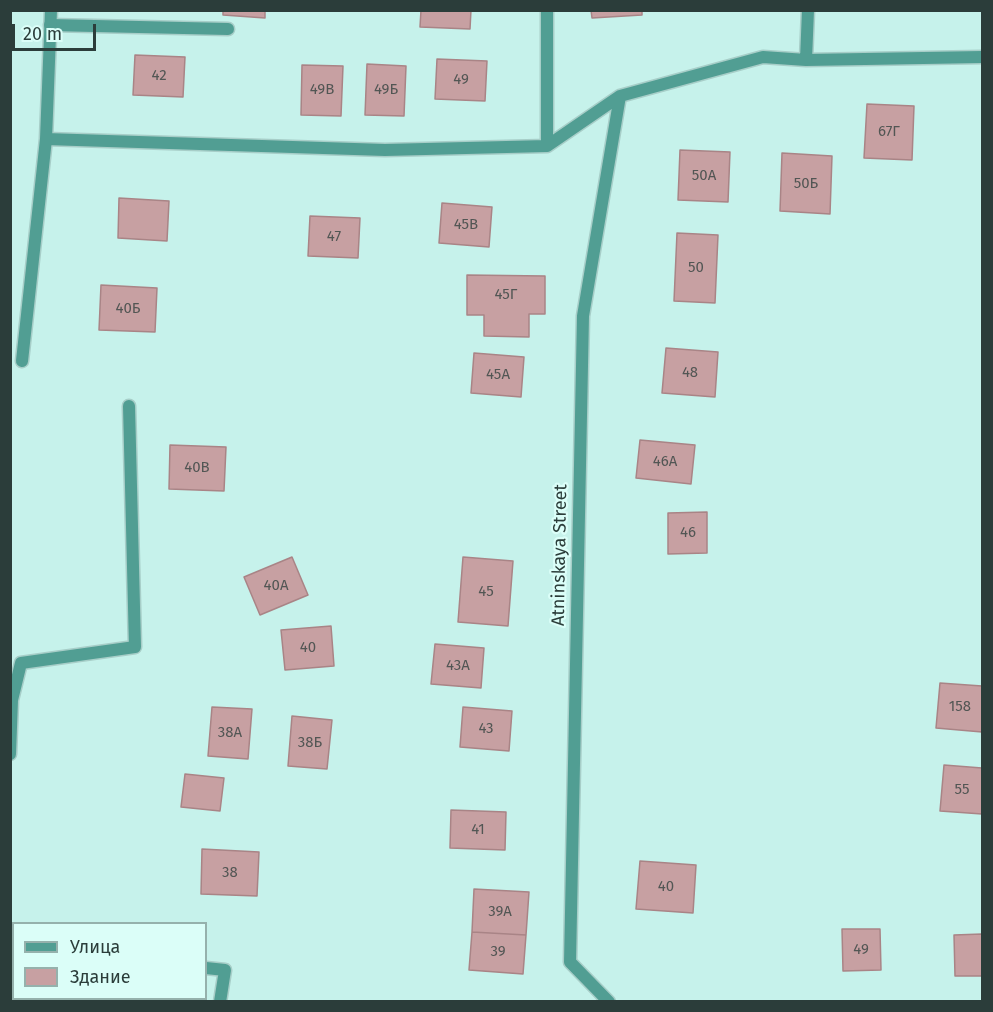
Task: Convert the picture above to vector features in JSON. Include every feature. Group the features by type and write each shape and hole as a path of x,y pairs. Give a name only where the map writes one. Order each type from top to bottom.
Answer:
{"street":[{"path":"22,361 46,139 51,10"},
{"path":"547,10 547,146"},
{"path":"806,60 808,10"},
{"path":"50,25 228,28"},
{"path":"46,139 385,150 547,146 620,96 763,57 806,60 982,57"},
{"name":"Atninskaya Street","path":"609,1002 570,962 583,316 620,96"},
{"path":"10,754 16,661 135,647 129,406"},
{"path":"207,968 225,970 220,1002"}],"building":[{"path":"223,10 265,10 265,18 223,15"},
{"path":"421,10 471,10 470,29 420,27"},
{"path":"591,10 642,10 642,15 592,18"},
{"path":"135,55 185,57 183,97 133,95"},
{"path":"437,59 487,61 485,101 435,99"},
{"path":"367,64 406,66 404,116 365,115"},
{"path":"302,65 343,66 341,116 301,115"},
{"path":"867,104 914,106 912,160 864,158"},
{"path":"680,150 730,152 728,202 678,200"},
{"path":"782,153 832,156 830,214 780,211"},
{"path":"119,198 169,201 167,241 118,238"},
{"path":"442,203 492,207 489,247 439,243"},
{"path":"310,216 360,218 358,258 308,256"},
{"path":"677,233 718,235 715,303 674,301"},
{"path":"467,275 545,276 545,314 529,314 529,337 484,336 484,315 467,315"},
{"path":"101,285 157,288 155,332 99,330"},
{"path":"666,348 718,352 715,397 662,393"},
{"path":"474,353 524,357 521,397 471,393"},
{"path":"640,440 695,445 691,484 636,478"},
{"path":"170,445 226,447 224,491 169,489"},
{"path":"707,512 707,553 668,554 668,513"},
{"path":"292,557 308,595 260,615 244,577"},
{"path":"463,557 513,561 508,626 458,622"},
{"path":"331,626 334,666 285,670 281,630"},
{"path":"435,644 484,648 481,688 431,684"},
{"path":"940,683 982,686 982,732 936,728"},
{"path":"212,707 252,709 248,759 208,756"},
{"path":"463,707 512,711 509,751 460,747"},
{"path":"292,716 332,720 327,769 288,766"},
{"path":"944,765 982,768 982,814 940,811"},
{"path":"185,774 224,778 220,811 181,807"},
{"path":"451,810 506,812 505,850 450,848"},
{"path":"202,849 259,852 257,896 201,894"},
{"path":"640,861 696,865 693,913 636,909"},
{"path":"474,889 529,892 526,935 472,932"},
{"path":"842,929 880,929 881,970 843,971"},
{"path":"472,932 526,935 523,974 469,970"},
{"path":"982,934 982,976 955,976 954,935"},
{"path":"88,1000 138,1000 138,1002 88,1002"}]}
